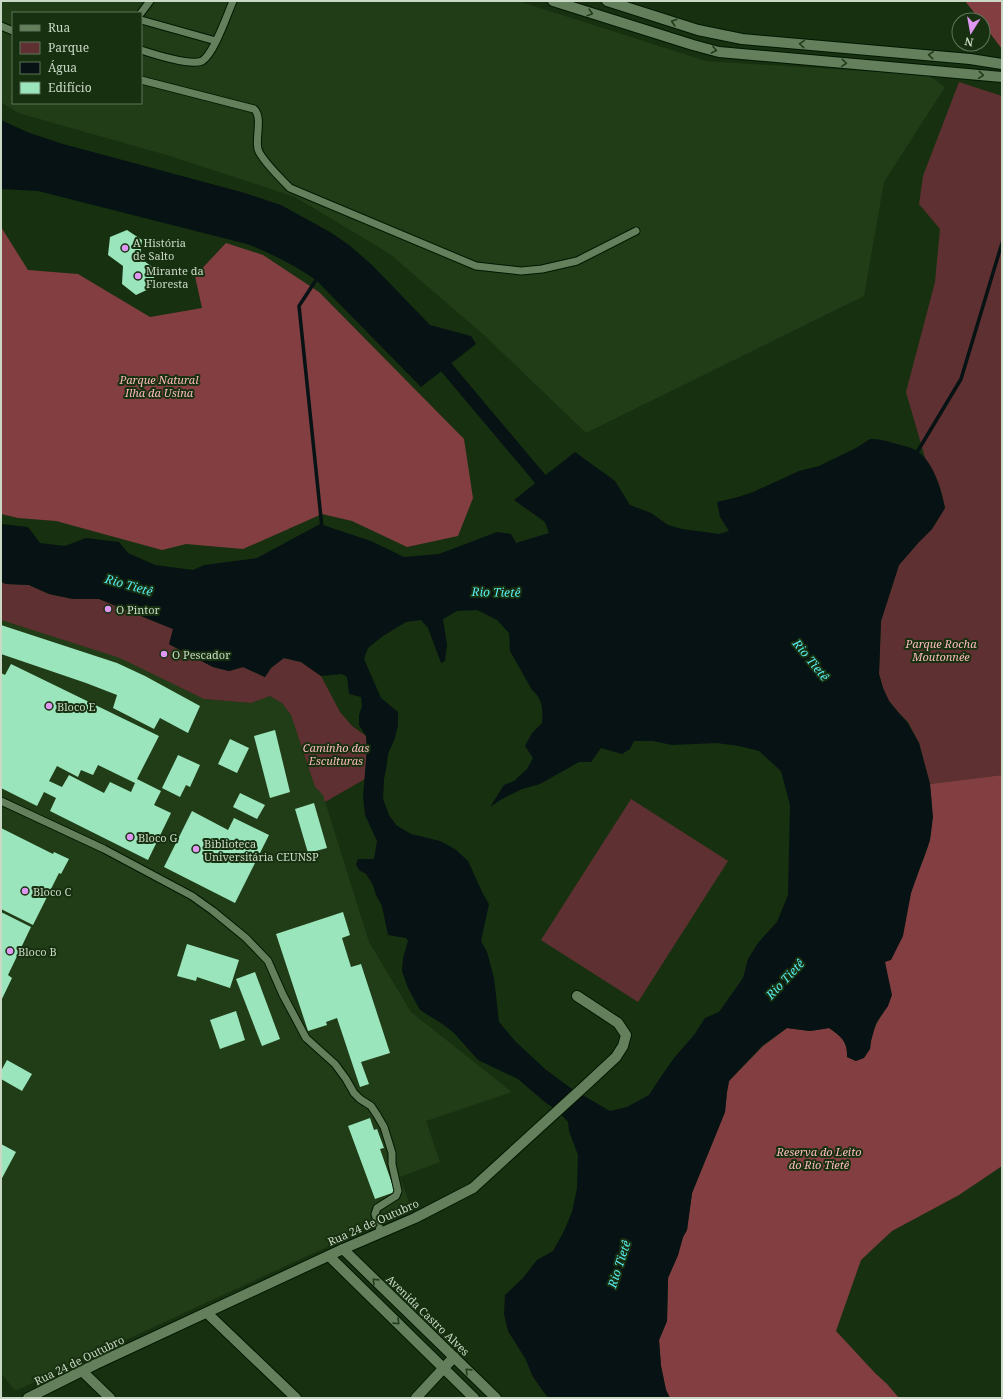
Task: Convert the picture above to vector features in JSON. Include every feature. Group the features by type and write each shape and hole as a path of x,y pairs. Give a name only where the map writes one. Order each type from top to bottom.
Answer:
{"street":[{"path":"553,1 719,52 1002,77"},
{"path":"607,1 698,30 742,38 970,59 1002,64"},
{"name":"Rua 24 de Outubro","path":"28,1398 82,1371 343,1249 415,1218 473,1188 616,1057 623,1046 626,1035 618,1023 577,996"},
{"name":"Avenida Castro Alves","path":"343,1249 496,1398"},
{"path":"329,1256 474,1398"},
{"path":"207,1313 296,1398"},
{"path":"416,1398 454,1357"},
{"path":"82,1371 110,1398"}],"lane":[{"path":"142,12 150,1"},
{"path":"142,50 188,62 201,61 210,53 233,1"},
{"path":"142,20 216,41"},
{"path":"1,26 12,31"},
{"path":"142,80 254,109 258,115 258,150 273,171 290,188 476,266 521,271 542,269 577,261 636,231"},
{"path":"1,801 104,849 192,896 246,938 268,961 283,995 306,1038 335,1064 354,1093 371,1106 384,1127 392,1153 392,1164 398,1191 396,1196 377,1208 375,1214 380,1233"}],"shaded area":[{"path":"1,1 518,1 706,61 928,75 945,87 884,182 864,296 586,433 485,336 390,254 295,197 170,156 18,113 1,102"},
{"path":"1,620 121,658 204,699 251,703 270,696 282,703 291,715 315,787 323,795 369,942 411,1012 512,1092 426,1121 440,1162 400,1177 411,1208 15,1391 1,1373"}],"green space":[{"path":"965,1 1002,1 1002,49 991,35 991,12 974,12"},
{"name":"Parque Rocha Moutonnée","path":"959,82 1002,96 1002,775 930,784 919,743 908,722 889,701 883,688 879,674 881,621 899,565 932,529 945,508 938,483 933,471 926,461 906,392 935,282 940,229 919,204 923,176"},
{"name":"Parque Natural Ilha da Usina","path":"1,227 28,270 78,274 150,317 202,308 195,276 226,243 263,255 319,292 464,439 473,498 458,536 407,547 352,521 322,514 243,549 186,544 162,550 56,521 18,518 1,514"},
{"name":"Caminho das Esculturas","path":"1,582 6,584 29,585 49,594 73,599 99,599 173,629 170,645 213,667 229,671 243,667 265,677 271,668 283,658 301,662 321,676 340,712 352,726 366,736 367,748 365,779 325,802 323,795 315,787 291,715 282,703 270,696 251,703 204,699 120,658 1,620"},
{"name":"Reserva do Leito do Rio Tietê","path":"1002,775 1002,1166 959,1195 892,1231 861,1260 836,1331 899,1398 670,1398 666,1390 661,1366 659,1340 667,1321 668,1278 687,1230 692,1193 725,1112 729,1081 763,1046 787,1028 810,1031 829,1028 845,1043 847,1057 856,1061 870,1049 876,1026 888,1006 885,962 898,946 904,929 911,892 930,839 932,812 930,784"},
{"path":"631,799 728,861 638,1002 541,940"}],"water":[{"path":"1,120 27,132 63,144 245,193 281,205 330,232 349,245 372,265 430,325 471,336 476,344 421,387 316,280 274,255 247,244 38,191 1,189"},
{"name":"Rio Tietê","path":"870,439 874,439 890,442 917,451 928,462 936,477 945,508 932,529 899,565 881,621 879,674 889,701 907,722 919,743 930,784 933,817 930,840 911,893 903,936 891,960 885,962 892,995 888,1006 876,1023 870,1049 864,1058 856,1061 847,1057 845,1043 829,1028 810,1031 787,1028 762,1046 729,1081 725,1112 692,1193 687,1230 668,1278 667,1321 659,1340 661,1366 666,1390 670,1398 548,1398 533,1377 525,1358 508,1331 504,1314 505,1295 523,1278 537,1260 553,1251 564,1231 572,1212 577,1188 578,1155 569,1131 568,1122 557,1110 546,1103 518,1079 478,1060 454,1033 420,1010 408,988 402,971 403,958 408,941 406,938 388,935 382,906 373,885 366,874 359,870 356,864 358,859 374,859 377,841 365,815 363,797 367,748 366,736 359,725 359,715 362,706 361,697 349,694 347,677 342,674 321,676 301,662 284,658 271,668 265,677 243,667 229,671 213,667 169,644 173,629 99,599 73,599 49,594 29,585 6,584 1,582 1,524 28,527 40,543 65,546 86,538 119,542 128,553 155,565 193,570 204,565 257,558 320,524 371,541 404,557 439,554 497,532 511,534 516,543 549,533 545,522 514,500 575,452 615,481 630,505 651,513 668,525 682,529 719,534 729,531 720,517 717,502 753,492 799,471 819,466 856,448","holes":["477,610 497,620 509,633 510,651 532,690 536,693 540,701 542,709 542,723 532,733 525,746 533,758 527,769 514,781 504,785 490,807 522,789 540,784 579,762 591,762 601,748 622,754 630,749 634,741 653,741 672,745 717,743 739,746 759,751 781,771 790,805 788,895 777,922 758,943 748,959 743,978 719,1012 705,1018 694,1035 674,1058 649,1095 627,1107 610,1111 572,1089 545,1069 515,1041 499,1022 494,978 487,952 481,941 489,904 468,861 455,849 440,841 411,834 396,825 389,815 383,799 384,779 388,754 395,738 398,725 398,712 381,698 364,659 368,648 383,636 406,622 421,620 428,628 441,663 445,661 447,645 443,619 457,611"]}],"building":[{"path":"127,230 142,240 140,258 155,269 153,287 136,295 122,284 123,266 108,255 110,237"},
{"path":"1,625 117,663 145,676 200,706 188,733 160,718 154,729 113,708 117,695 1,654"},
{"name":"Bloco E","path":"11,664 159,736 137,779 161,791 154,805 171,813 148,860 50,811 56,798 44,792 37,806 1,788 1,673 5,675","holes":["98,765 135,783 131,792 110,782 104,793 69,775 62,787 49,781 57,766 78,777 81,770 93,775"]},
{"path":"275,730 290,792 270,798 254,736"},
{"path":"230,739 249,748 237,773 218,764"},
{"path":"178,755 200,765 190,787 186,785 180,797 162,788"},
{"path":"240,793 265,805 257,819 233,807"},
{"path":"314,803 327,848 308,853 295,809"},
{"path":"192,811 228,830 234,818 269,835 235,903 164,867"},
{"name":"Bloco C","path":"1,828 53,854 54,852 69,859 61,874 59,873 33,925 1,909"},
{"name":"Bloco B","path":"1,912 31,927 8,975 12,978 1,1001"},
{"path":"343,912 350,935 342,938 351,967 361,964 390,1053 361,1062 369,1084 360,1087 337,1018 326,1022 327,1025 308,1031 276,934"},
{"path":"187,944 239,960 230,988 197,977 196,981 177,976"},
{"path":"255,972 280,1039 262,1046 236,979"},
{"path":"236,1011 245,1040 220,1049 210,1020"},
{"path":"7,1060 32,1074 22,1091 1,1079 1,1071"},
{"path":"370,1118 374,1130 377,1129 384,1148 380,1149 395,1192 375,1199 348,1126"},
{"path":"1,1144 16,1152 1,1180"}],"waterway":[{"path":"916,454 961,379 1002,243"},
{"path":"318,277 299,306 322,528"},
{"path":"433,358 446,367 552,493"}],"place":[{"name":"A História de Salto","path":"125,248"},
{"name":"Mirante da Floresta","path":"138,276"},
{"name":"O Pintor","path":"108,609"},
{"name":"O Pescador","path":"164,654"},
{"name":"Bloco E","path":"49,706"},
{"name":"Bloco G","path":"130,837"},
{"name":"Biblioteca Universitária CEUNSP","path":"196,849"},
{"name":"Bloco C","path":"25,891"},
{"name":"Bloco B","path":"10,951"}]}
